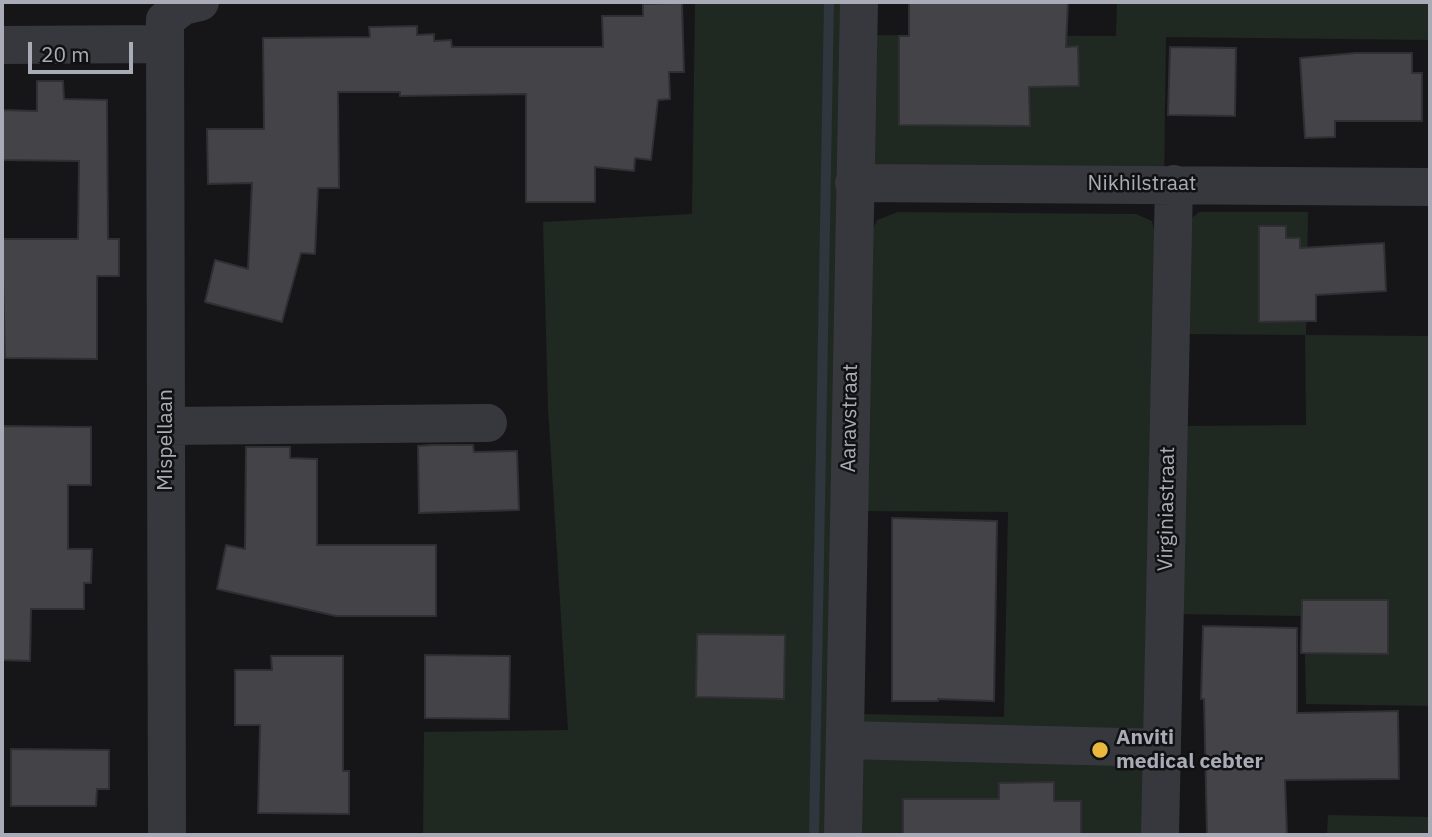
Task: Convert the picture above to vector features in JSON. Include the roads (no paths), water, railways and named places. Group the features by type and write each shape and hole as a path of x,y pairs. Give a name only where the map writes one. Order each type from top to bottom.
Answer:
{"street":[{"name":"Mispellaan","path":"167,835 164,44 165,20 183,6 200,2"},
{"name":"Aaravstraat","path":"843,835 859,2"},
{"path":"2,46 164,44"},
{"name":"Nikhilstraat","path":"855,183 1430,187"},
{"name":"Virginiastraat","path":"1160,835 1174,184"},
{"path":"166,426 488,423"},
{"path":"845,740 1162,748"}],"waterway":[{"path":"814,835 829,2"}],"place":[{"name":"Anviti medical cebter","path":"1100,750"}]}
